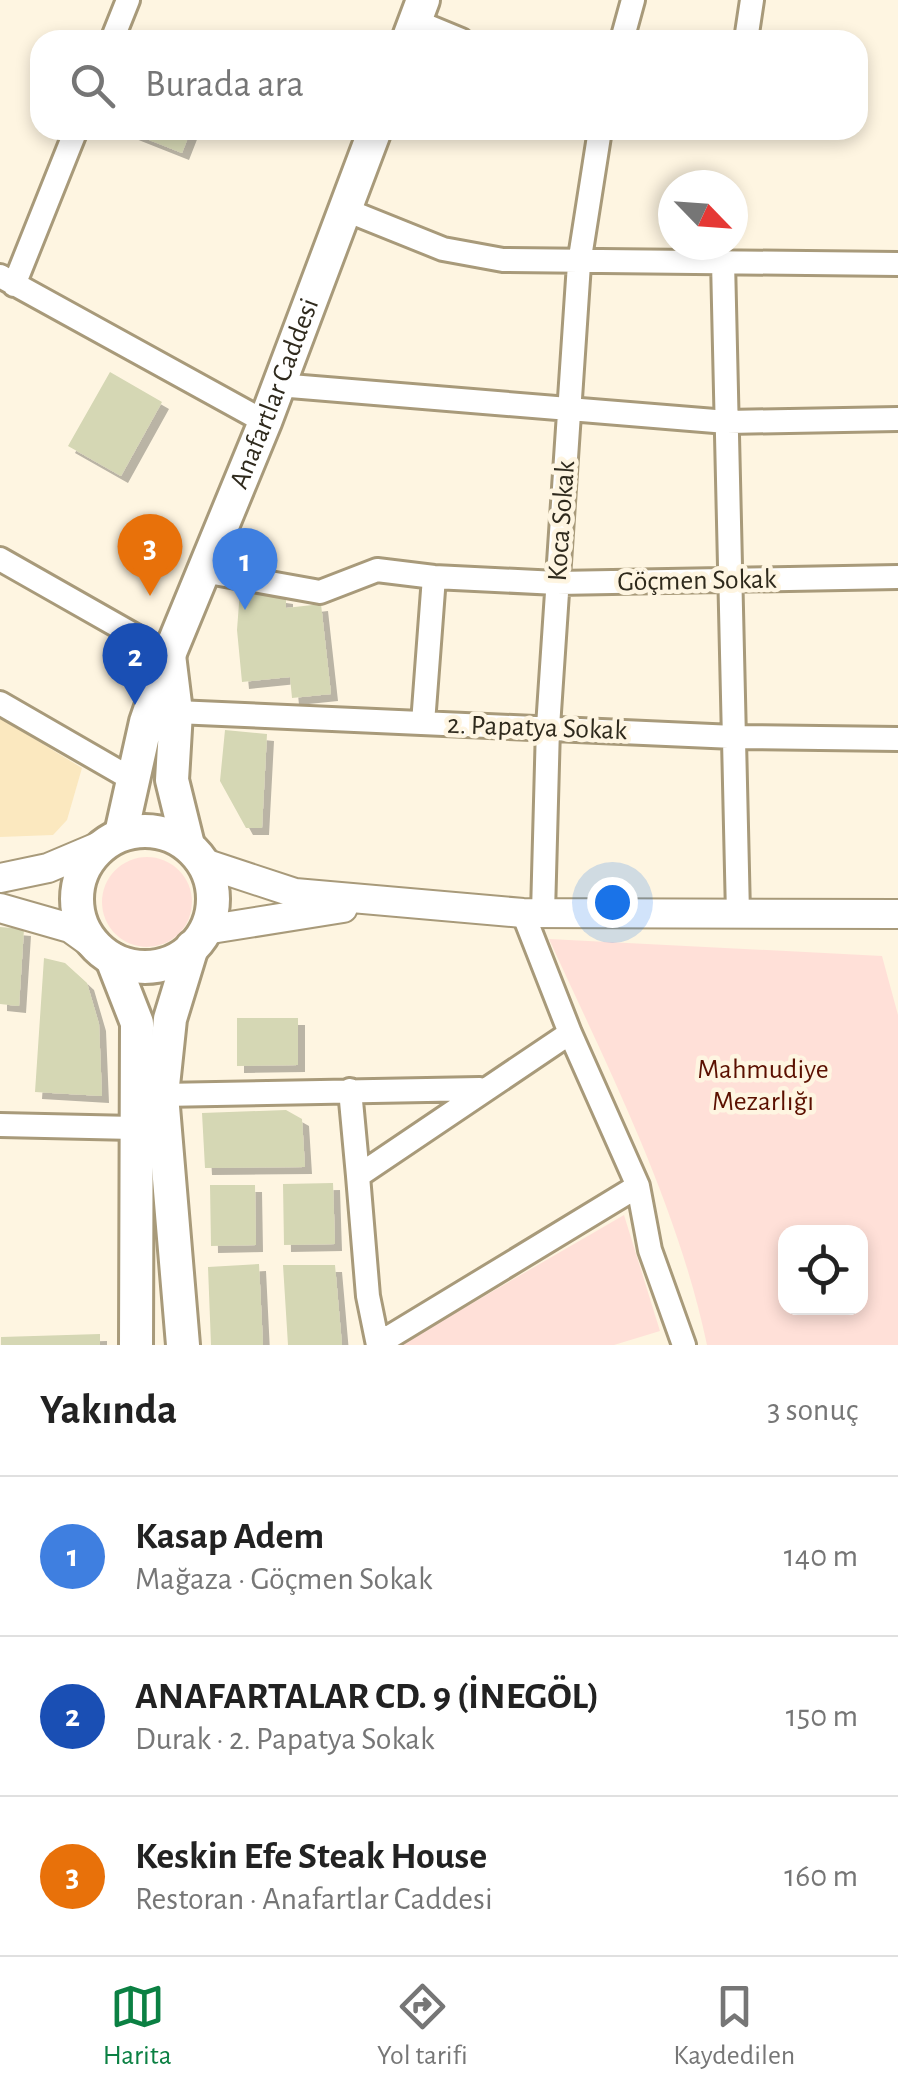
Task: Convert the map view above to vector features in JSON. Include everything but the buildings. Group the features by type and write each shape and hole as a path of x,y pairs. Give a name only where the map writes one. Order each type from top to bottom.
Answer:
{"main road":[{"name":"Anafartlar Caddesi","path":"110,840 135,782 146,722 169,656 265,422 372,140"},
{"path":"169,656 176,712 172,780 196,854 212,886 212,910 170,1020 162,1095 184,1345"},
{"path":"136,1345 136,1023 77,907 78,885 85,865 110,840 144,830 168,834 196,854"},
{"path":"103,952 154,966 199,939"}],"street":[{"path":"116,30 128,0"},
{"path":"624,30 632,0"},
{"path":"748,30 752,0"},
{"path":"415,20 438,30"},
{"path":"71,140 7,280 265,422"},
{"name":"Koca Sokak","path":"533,913 579,264 598,140"},
{"path":"346,210 458,252 503,260 579,264 898,264"},
{"path":"723,262 738,914"},
{"path":"278,384 726,422 898,419"},
{"path":"0,559 169,656"},
{"name":"Göçmen Sokak","path":"202,571 320,592 377,570 558,583 898,577"},
{"path":"423,723 434,577"},
{"path":"0,703 135,782"},
{"name":"2. Papatya Sokak","path":"176,712 734,737 898,739"},
{"path":"0,878 48,868 110,840"},
{"path":"196,854 295,893 384,902 533,913 898,914"},
{"path":"199,939 384,902"},
{"path":"0,908 70,928 103,952"},
{"path":"533,913 570,1033 638,1186 650,1250 684,1345"},
{"path":"358,1176 480,1090 570,1033"},
{"path":"350,1090 368,1296 378,1344 638,1186"},
{"path":"162,1095 480,1090"},
{"path":"0,1126 134,1128"}],"shaded area":[{"path":"0,718 82,768 67,820 53,835 0,837"}],"green space":[{"path":"147,857 164,860 179,870 189,885 189,919 179,934 164,944 147,947 130,944 115,934 105,919 102,902 105,885 115,870 130,860"},
{"name":"Mahmudiye Mezarlığı","path":"549,939 882,956 898,1015 898,1345 707,1345 678,1240 617,1088"},
{"path":"624,1215 660,1331 614,1345 400,1345"}],"place":[{"name":"Keskin Efe Steak House","path":"150,596"},
{"name":"Kasap Adem","path":"245,610"},
{"name":"ANAFARTALAR CD. 9 (İNEGÖL)","path":"135,705"}]}
